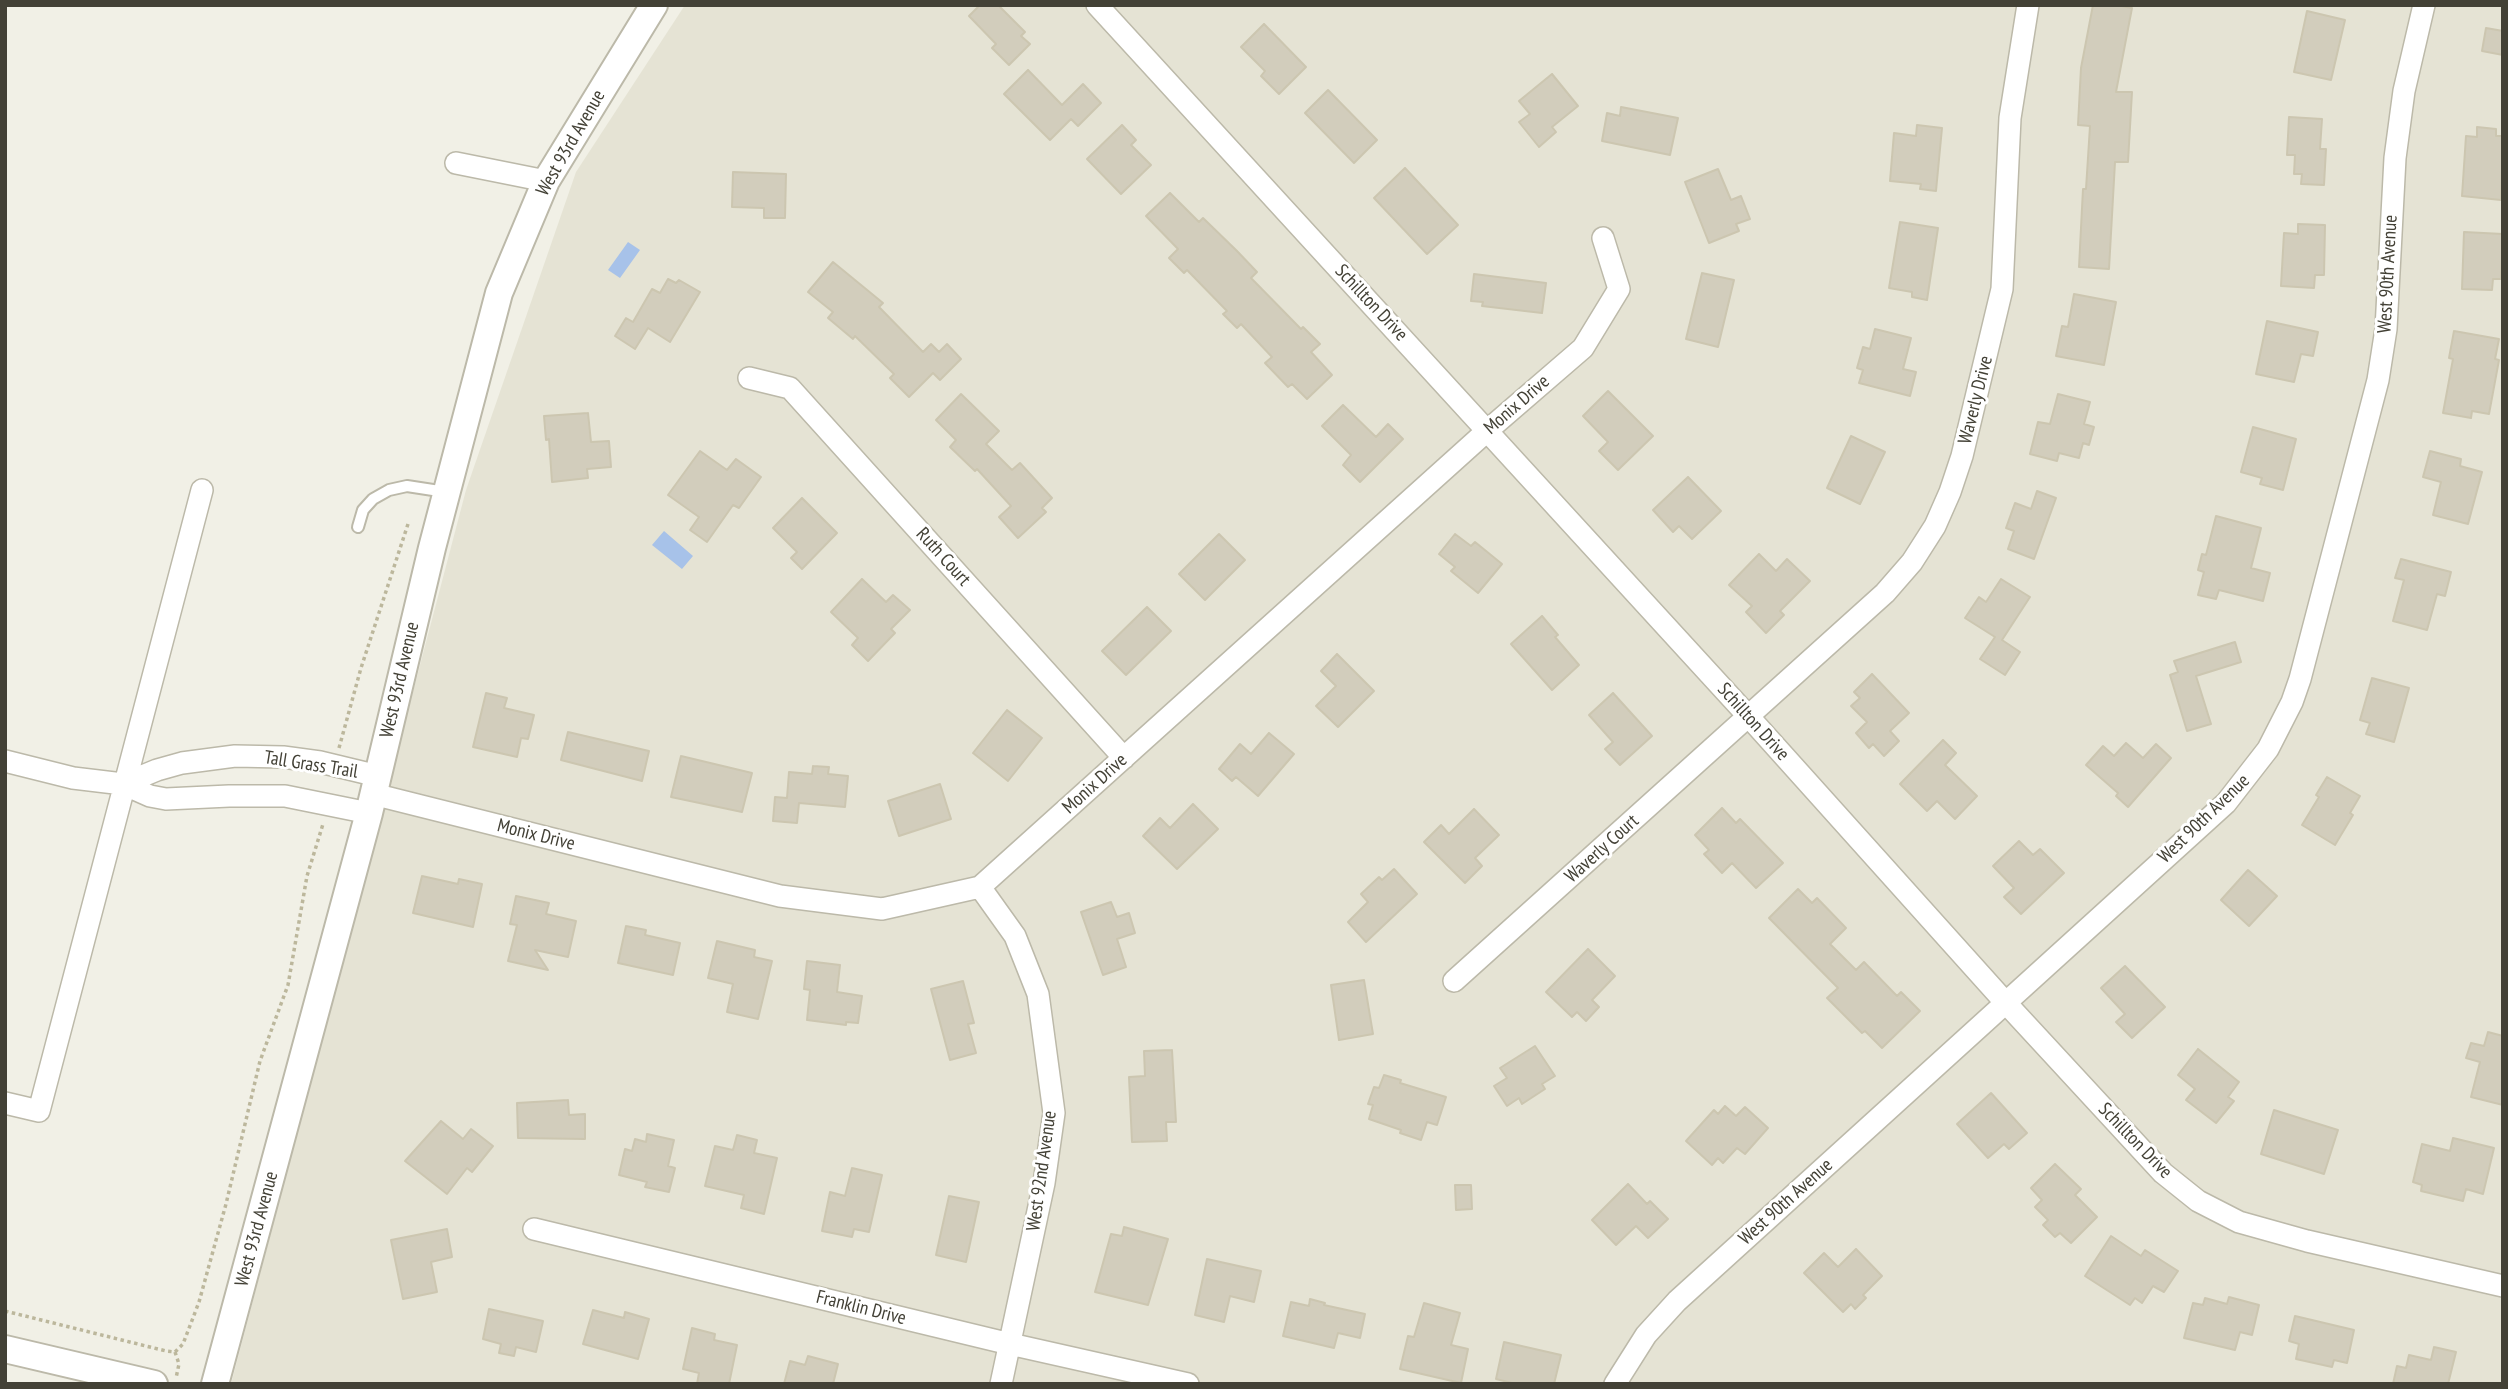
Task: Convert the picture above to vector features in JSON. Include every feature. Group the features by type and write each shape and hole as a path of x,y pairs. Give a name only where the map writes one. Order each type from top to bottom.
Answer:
{"street":[{"name":"West 93rd Avenue","path":"215,1384 373,794 446,492 499,293 546,181 654,5"},
{"name":"Schillton Drive","path":"1097,5 1488,430 2163,1173 2198,1201 2261,1230 2503,1286"},
{"name":"Waverly Drive","path":"1749,717 1899,578 1923,545 1950,492 1962,456 2002,289 2010,118 2028,5"},
{"name":"West 90th Avenue","path":"1615,1384 1646,1335 1676,1301 2227,803 2268,749 2292,702 2308,653 2380,368 2386,329 2395,158 2404,91 2424,5"},
{"path":"456,163 546,181"},
{"name":"Monix Drive","path":"373,794 780,896 882,909 980,887 1488,430 1583,348 1619,289 1602,238"},
{"name":"Ruth Court","path":"749,378 790,388 1124,758"},
{"path":"5,1103 39,1111 202,489"},
{"name":"Waverly Court","path":"1454,981 1749,717"},
{"name":"Tall Grass Trail","path":"123,784 157,769 182,763 235,756 283,757 335,766 373,794"},
{"name":"Tall Grass Trail","path":"5,761 73,778 123,784 166,800 262,795 327,804 373,794"},
{"name":"West 92nd Avenue","path":"980,887 1016,936 1038,994 1054,1113 1044,1183 1001,1384"},
{"name":"Franklin Drive","path":"534,1229 1010,1344 1188,1384"},
{"path":"5,1349 154,1384"}],"lane":[{"path":"358,527 363,510 373,499 390,490 407,486 446,492"}],"path":[{"path":"335,766 358,679 408,524"},
{"path":"175,1352 188,1334 199,1303 260,1061 288,985 307,876 327,804"},
{"path":"5,1311 175,1352"},
{"path":"175,1352 179,1364 175,1384"}],"shaded area":[{"path":"685,5 2503,5 2503,1384 231,1384 466,490 576,172"}],"water":[{"path":"628,242 640,250 620,278 608,270"},
{"path":"664,531 693,556 682,569 652,545"}],"building":[{"path":"980,5 998,5 1025,32 1021,36 1030,44 1009,65 992,48 996,44 969,16"},
{"path":"2093,5 2132,8 2116,92 2132,92 2128,162 2115,162 2109,269 2079,267 2090,126 2078,125 2081,68"},
{"path":"2307,11 2345,20 2331,80 2294,72"},
{"path":"1264,24 1306,67 1279,94 1261,76 1265,71 1241,47"},
{"path":"2486,28 2503,31 2503,55 2482,51"},
{"path":"1028,70 1062,105 1083,84 1101,103 1078,126 1071,119 1050,140 1004,94"},
{"path":"1552,74 1578,106 1552,127 1556,132 1539,147 1519,122 1530,114 1519,101"},
{"path":"1328,90 1377,140 1354,163 1305,113"},
{"path":"1621,107 1678,118 1670,155 1602,141 1607,113 1620,116"},
{"path":"2289,117 2322,119 2320,149 2326,149 2324,185 2301,184 2302,174 2294,174 2295,155 2287,155"},
{"path":"1122,125 1136,140 1131,145 1151,165 1121,194 1087,159"},
{"path":"1917,125 1942,128 1936,191 1920,189 1921,184 1890,181 1894,133 1916,136"},
{"path":"2477,127 2496,129 2496,136 2503,136 2501,200 2462,196 2466,136 2477,137"},
{"path":"1405,168 1458,225 1427,254 1374,198"},
{"path":"1718,169 1731,200 1741,196 1750,219 1736,224 1739,231 1709,243 1685,182"},
{"path":"733,172 786,174 785,218 764,218 764,208 732,207"},
{"path":"1170,193 1199,222 1203,218 1237,251 1257,272 1251,278 1301,329 1303,327 1320,344 1311,352 1332,375 1307,399 1292,384 1288,387 1265,363 1272,357 1241,324 1237,328 1223,314 1227,311 1187,270 1184,273 1169,258 1178,249 1146,216"},
{"path":"1900,222 1938,228 1927,300 1912,297 1912,292 1889,288"},
{"path":"2298,224 2325,225 2324,275 2315,275 2314,288 2281,286 2284,233 2298,234"},
{"path":"2464,232 2503,234 2501,279 2493,279 2492,290 2462,289"},
{"path":"833,262 883,303 879,307 923,352 931,344 939,352 947,344 961,359 940,380 933,373 909,397 890,378 894,374 855,336 853,339 828,318 833,312 808,292"},
{"path":"1702,273 1734,280 1718,347 1686,339"},
{"path":"1474,274 1546,283 1542,313 1482,306 1483,302 1471,301"},
{"path":"668,279 676,283 679,280 700,292 670,342 648,328 635,349 615,336 626,318 633,322 652,289 660,293"},
{"path":"2074,294 2116,302 2104,365 2056,356 2062,326 2068,327"},
{"path":"2267,321 2318,332 2313,356 2301,354 2294,382 2256,374"},
{"path":"1875,329 1911,338 1903,369 1916,372 1910,396 1859,383 1863,370 1857,368 1863,347 1870,349"},
{"path":"2454,331 2499,339 2495,359 2499,360 2489,414 2472,411 2471,418 2443,413 2453,359 2449,358"},
{"path":"1608,391 1653,436 1618,470 1599,451 1608,442 1583,416"},
{"path":"961,394 999,431 986,444 1012,470 1020,463 1052,498 1042,508 1046,512 1018,538 999,517 1011,506 977,469 975,471 950,447 956,440 936,420"},
{"path":"2058,394 2090,402 2084,424 2094,427 2089,445 2083,443 2079,458 2059,453 2057,461 2030,454 2038,422 2050,424"},
{"path":"1343,405 1376,437 1388,424 1403,439 1360,482 1343,465 1351,455 1322,426"},
{"path":"588,413 591,442 609,441 611,467 587,469 588,478 552,482 549,439 546,440 544,416"},
{"path":"2253,427 2296,439 2283,490 2260,484 2262,478 2241,472"},
{"path":"1851,436 1885,452 1860,504 1827,488"},
{"path":"700,451 727,470 736,459 761,477 739,508 733,505 707,542 690,530 699,517 668,495"},
{"path":"2430,451 2461,459 2460,466 2482,472 2468,524 2433,515 2441,482 2423,477"},
{"path":"1688,477 1721,511 1692,539 1679,526 1673,532 1653,510"},
{"path":"2037,491 2056,498 2034,559 2008,549 2014,531 2006,528 2015,503 2031,509"},
{"path":"802,498 837,533 802,569 791,558 797,552 773,528"},
{"path":"2216,516 2261,528 2251,568 2270,573 2263,601 2219,590 2216,599 2198,595 2204,572 2198,570 2202,554 2206,555"},
{"path":"1219,534 1245,560 1205,600 1179,574"},
{"path":"1455,534 1471,546 1475,542 1502,564 1478,593 1451,571 1455,567 1439,554"},
{"path":"1759,554 1776,571 1787,559 1810,581 1780,611 1784,615 1766,633 1746,612 1752,606 1729,585"},
{"path":"2401,559 2451,572 2445,596 2437,594 2427,630 2393,621 2404,580 2395,578"},
{"path":"862,579 886,602 893,595 910,610 891,629 895,633 868,661 852,645 858,638 831,612"},
{"path":"2001,579 2030,597 2002,640 2020,652 2005,675 1980,659 1995,637 1965,618 1979,597 1986,602"},
{"path":"1147,607 1171,631 1126,675 1102,651"},
{"path":"1542,616 1558,635 1555,637 1579,665 1552,690 1511,644"},
{"path":"2235,642 2241,662 2196,676 2211,724 2187,731 2170,675 2178,672 2174,661"},
{"path":"1337,654 1374,691 1338,727 1316,706 1336,686 1321,671"},
{"path":"1872,674 1909,713 1890,731 1899,741 1884,756 1873,744 1869,748 1856,733 1867,722 1851,706 1860,698 1854,692"},
{"path":"2372,678 2409,688 2394,742 2366,734 2370,723 2360,720"},
{"path":"486,693 507,698 504,708 534,715 528,739 521,738 517,757 473,747"},
{"path":"1613,693 1652,736 1620,765 1605,749 1613,742 1589,715"},
{"path":"1007,710 1042,738 1008,781 973,753"},
{"path":"568,732 649,751 642,781 561,760"},
{"path":"1269,733 1294,754 1258,796 1236,777 1232,781 1219,769 1240,744 1251,754"},
{"path":"1943,740 1956,753 1945,765 1977,796 1955,819 1937,801 1927,811 1900,784"},
{"path":"2126,743 2143,758 2156,744 2171,758 2128,807 2116,796 2118,793 2086,765 2103,746 2114,756"},
{"path":"681,756 752,773 742,812 671,797"},
{"path":"813,766 829,767 828,774 848,776 845,807 799,803 797,823 773,821 775,797 787,798 789,772 812,774"},
{"path":"2327,777 2360,796 2350,813 2353,815 2335,845 2302,825 2319,797 2316,795"},
{"path":"940,784 951,819 899,836 888,801"},
{"path":"1193,804 1218,829 1177,869 1143,836 1160,818 1170,828"},
{"path":"1722,808 1736,823 1740,819 1783,863 1756,888 1732,863 1722,873 1704,854 1709,850 1695,835"},
{"path":"1474,809 1499,835 1475,858 1482,866 1465,883 1424,842 1441,825 1449,834"},
{"path":"2019,841 2033,855 2040,849 2064,873 2021,914 2004,897 2014,888 1993,866"},
{"path":"1394,869 1417,894 1366,942 1348,922 1368,902 1361,894 1379,877 1382,880"},
{"path":"2248,870 2277,896 2249,926 2221,900"},
{"path":"422,876 458,884 459,879 482,884 473,927 413,913"},
{"path":"1798,889 1812,903 1817,898 1846,928 1830,944 1856,970 1864,962 1897,996 1901,992 1920,1011 1882,1048 1865,1031 1862,1033 1827,998 1838,988 1769,918"},
{"path":"516,896 549,903 546,914 576,921 568,957 535,950 548,970 508,961 517,925 510,924"},
{"path":"1111,902 1117,917 1129,913 1135,933 1117,939 1126,967 1103,975 1081,912"},
{"path":"626,926 646,930 645,935 680,943 673,975 618,963"},
{"path":"717,941 755,950 754,957 772,961 758,1019 727,1012 733,984 708,978"},
{"path":"1588,949 1615,976 1592,1000 1599,1007 1586,1021 1577,1012 1572,1017 1546,992"},
{"path":"807,961 840,965 837,992 862,996 858,1023 846,1022 846,1025 807,1020 810,990 804,989"},
{"path":"2125,966 2165,1007 2132,1038 2116,1022 2125,1014 2101,988"},
{"path":"1364,980 1373,1034 1339,1040 1331,985"},
{"path":"963,981 974,1023 968,1024 976,1053 950,1060 931,989"},
{"path":"2488,1032 2503,1036 2503,1105 2471,1097 2480,1062 2466,1058 2471,1043 2484,1046"},
{"path":"1535,1046 1555,1076 1542,1084 1545,1089 1522,1104 1519,1098 1507,1106 1494,1086 1507,1078 1500,1068"},
{"path":"2198,1049 2239,1082 2228,1097 2234,1101 2216,1123 2186,1100 2195,1089 2178,1075"},
{"path":"1172,1050 1176,1122 1166,1122 1167,1141 1132,1142 1129,1077 1145,1076 1144,1051"},
{"path":"1384,1075 1401,1080 1400,1083 1446,1097 1437,1125 1427,1122 1421,1140 1369,1119 1373,1105 1368,1104 1374,1087 1379,1088"},
{"path":"1991,1093 2027,1133 2009,1149 2004,1144 1988,1158 1957,1124"},
{"path":"568,1100 569,1115 585,1114 585,1139 518,1138 517,1103"},
{"path":"1725,1106 1736,1116 1745,1107 1768,1128 1745,1154 1737,1148 1723,1163 1718,1158 1712,1165 1686,1141 1714,1110 1718,1114"},
{"path":"2274,1110 2338,1130 2324,1174 2261,1154"},
{"path":"441,1121 463,1139 471,1129 493,1146 472,1172 467,1168 447,1194 405,1161"},
{"path":"647,1134 674,1140 668,1166 675,1168 669,1192 645,1187 647,1182 619,1175 625,1149 632,1151 635,1139 646,1142"},
{"path":"737,1135 757,1140 754,1153 777,1158 764,1214 741,1208 744,1195 705,1186 715,1146 733,1150"},
{"path":"2453,1138 2494,1148 2483,1194 2466,1189 2463,1201 2421,1191 2422,1185 2413,1182 2422,1144 2450,1151"},
{"path":"2055,1164 2081,1189 2075,1195 2097,1217 2071,1243 2060,1233 2055,1237 2043,1225 2048,1220 2035,1207 2042,1200 2031,1188"},
{"path":"852,1168 882,1175 869,1232 854,1229 852,1237 822,1231 830,1192 845,1196"},
{"path":"1628,1184 1647,1204 1650,1201 1668,1219 1648,1238 1636,1226 1616,1245 1592,1220"},
{"path":"1455,1185 1471,1185 1472,1209 1456,1210"},
{"path":"949,1196 979,1202 966,1262 936,1255"},
{"path":"1124,1227 1168,1239 1148,1305 1095,1292 1111,1234 1122,1236"},
{"path":"447,1229 452,1257 431,1262 437,1292 403,1299 391,1240"},
{"path":"2111,1236 2141,1256 2145,1250 2178,1271 2164,1292 2153,1286 2142,1303 2135,1298 2130,1305 2085,1276"},
{"path":"1856,1249 1882,1276 1863,1295 1866,1298 1855,1309 1851,1304 1843,1312 1804,1273 1824,1253 1838,1267"},
{"path":"1207,1259 1261,1271 1254,1302 1230,1296 1224,1322 1195,1315"},
{"path":"2229,1297 2259,1305 2252,1335 2240,1332 2235,1350 2184,1338 2193,1303 2203,1305 2205,1298 2227,1304"},
{"path":"1310,1299 1325,1303 1324,1305 1365,1314 1360,1338 1338,1333 1334,1348 1283,1336 1291,1302 1309,1306"},
{"path":"1424,1303 1460,1313 1451,1345 1468,1349 1461,1383 1400,1369 1408,1336 1414,1337"},
{"path":"489,1309 543,1321 536,1352 516,1347 514,1356 499,1353 501,1344 483,1339"},
{"path":"593,1310 624,1318 625,1312 649,1319 638,1359 583,1344"},
{"path":"2295,1316 2354,1330 2347,1363 2334,1360 2332,1367 2296,1359 2299,1344 2289,1341"},
{"path":"692,1328 715,1334 714,1340 737,1345 729,1384 697,1384 699,1373 683,1369"},
{"path":"1504,1342 1561,1355 1554,1384 1516,1384 1496,1379"},
{"path":"2434,1347 2456,1352 2448,1384 2393,1384 2397,1366 2406,1368 2409,1355 2431,1360"},
{"path":"808,1356 838,1364 833,1384 784,1384 790,1361 805,1365"}]}
